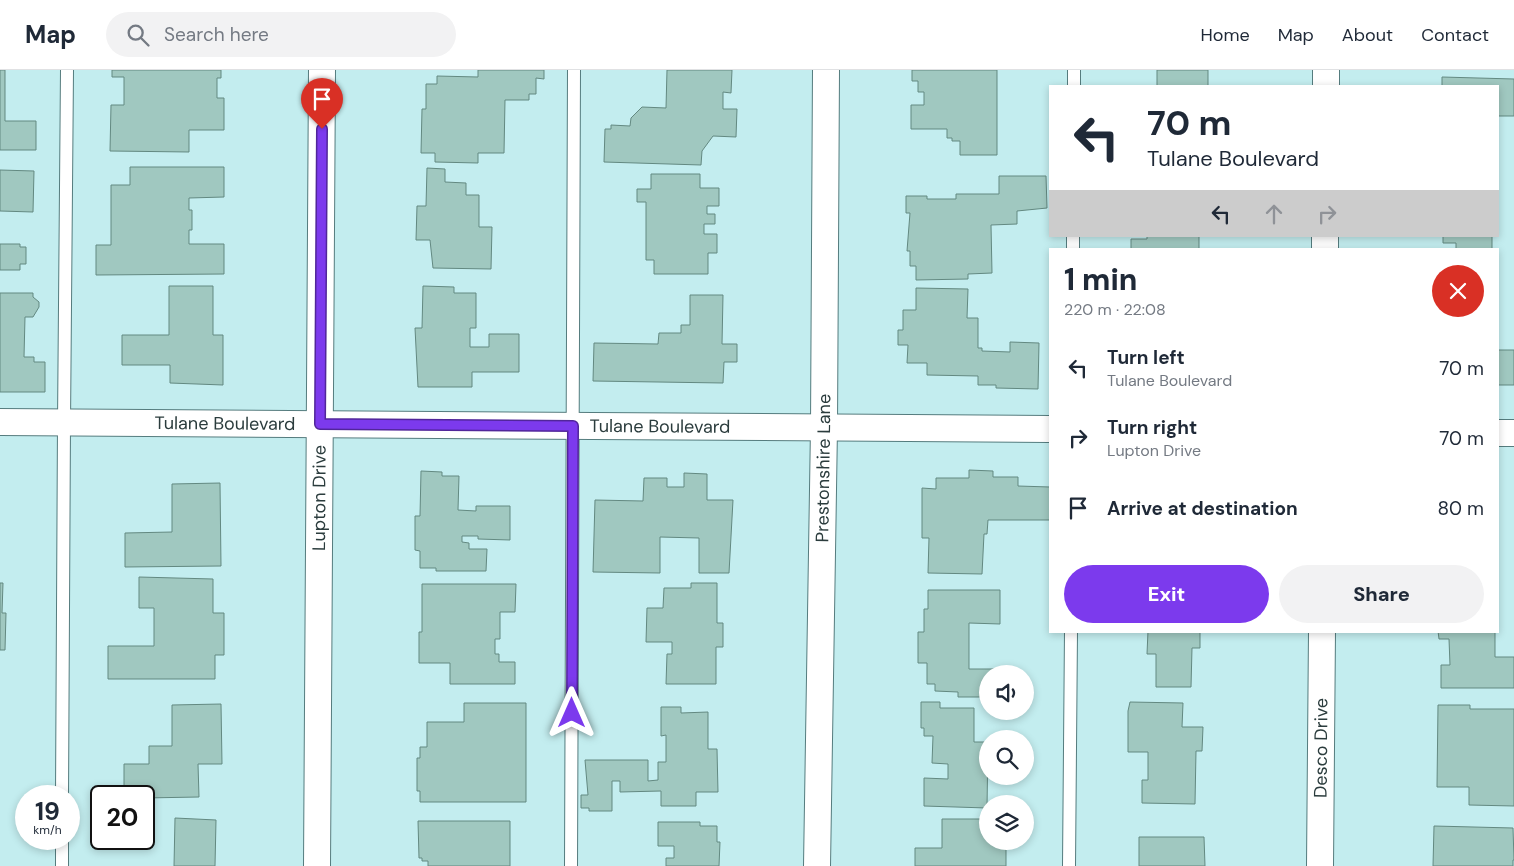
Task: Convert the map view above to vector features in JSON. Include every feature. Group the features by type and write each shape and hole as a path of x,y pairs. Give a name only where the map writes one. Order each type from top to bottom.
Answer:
{"street":[{"name":"Lupton Drive","path":"317,866 322,70"},
{"name":"Prestonshire Lane","path":"817,866 824,427 826,70"},
{"path":"1326,70 1326,85"},
{"name":"Tulane Boulevard","path":"0,422 1049,429"},
{"path":"1499,433 1514,433"},
{"name":"Desco Drive","path":"1320,866 1322,633"}],"lane":[{"path":"62,785 67,70"},
{"path":"571,866 574,70"},
{"path":"1074,70 1074,85"},
{"path":"1069,866 1071,633"},
{"path":"62,850 62,866"}],"building":[{"path":"0,70 5,70 5,121 36,121 36,150 0,150"},
{"path":"112,70 221,70 221,78 217,78 217,98 224,98 224,130 189,130 189,152 110,151 111,105 124,105 124,77 112,77"},
{"path":"478,70 544,70 544,79 536,78 536,94 529,94 529,100 505,100 504,153 478,153 478,163 435,162 435,153 421,153 422,109 426,109 426,84 437,84 437,76 478,77"},
{"path":"667,70 732,70 731,93 723,92 723,109 737,109 736,137 713,136 702,151 701,165 604,162 605,129 611,129 611,125 630,126 631,118 642,107 666,108"},
{"path":"912,70 997,70 997,155 960,155 960,141 952,141 952,138 947,138 947,129 911,129 911,105 924,105 924,92 918,92 918,81 912,81"},
{"path":"1157,70 1208,70 1208,85 1157,85"},
{"path":"1442,77 1514,79 1514,116 1499,116 1499,85 1442,85"},
{"path":"130,167 224,167 224,197 189,198 189,210 192,210 192,230 189,230 189,244 224,244 224,274 96,275 96,245 111,245 111,185 130,185"},
{"path":"427,168 445,169 445,182 466,183 466,195 479,195 479,227 492,227 491,269 433,268 430,240 416,240 417,206 426,206"},
{"path":"0,170 34,171 33,212 0,211"},
{"path":"651,174 700,174 700,188 719,188 719,206 707,206 707,214 715,214 715,224 704,224 704,234 717,234 717,253 708,253 708,274 654,274 654,260 646,260 646,202 637,202 637,189 651,189"},
{"path":"999,176 1046,176 1047,208 1017,211 1017,224 991,225 992,273 968,274 968,279 916,280 916,266 910,266 910,251 907,251 910,213 906,213 906,196 927,196 927,199 956,199 956,194 999,194"},
{"path":"1147,237 1199,237 1199,248 1131,248 1131,239 1147,239"},
{"path":"1443,237 1492,237 1492,248 1456,248 1456,243 1443,243"},
{"path":"0,244 20,244 20,247 26,247 26,264 20,264 20,270 0,270"},
{"path":"169,286 213,286 213,335 223,335 223,385 170,383 170,365 122,365 122,335 169,335"},
{"path":"423,286 454,287 454,293 476,293 476,328 470,328 470,347 489,347 489,334 519,334 519,372 472,372 472,387 418,387 415,328 422,328"},
{"path":"916,288 968,289 967,318 978,318 978,348 982,348 982,351 1010,352 1010,342 1039,343 1038,389 996,388 996,385 978,385 978,376 927,375 927,363 907,363 908,345 898,345 898,330 903,330 903,310 916,310"},
{"path":"0,293 33,293 33,297 39,302 39,307 33,317 25,317 24,357 34,357 34,362 45,362 45,392 0,392"},
{"path":"690,295 723,295 722,344 737,344 737,362 724,362 723,383 593,381 594,343 658,344 659,333 681,333 681,325 690,325"},
{"path":"1499,350 1514,350 1514,385 1499,385"},
{"path":"969,470 993,471 993,477 1018,477 1018,486 1049,487 1049,520 988,520 987,534 984,534 982,574 928,573 929,538 922,538 922,488 936,489 936,478 969,478"},
{"path":"421,471 442,472 442,476 459,476 458,510 476,511 476,506 510,506 510,540 478,539 478,536 462,536 462,542 469,543 469,549 487,549 486,571 436,571 436,568 420,568 420,551 415,550 415,516 420,516"},
{"path":"684,473 707,474 707,500 733,500 729,573 699,573 699,538 660,537 660,573 593,572 595,500 643,501 644,478 667,478 667,487 684,487"},
{"path":"220,483 221,566 125,567 125,533 172,532 172,484"},
{"path":"139,577 213,579 213,613 224,613 224,655 215,655 215,679 108,679 108,646 154,646 154,608 139,608"},
{"path":"0,583 3,583 2,613 6,613 5,650 0,650"},
{"path":"691,583 717,583 717,623 723,623 723,647 716,647 716,684 666,684 667,654 672,654 672,642 646,642 647,608 663,608 664,588 691,588"},
{"path":"422,584 516,584 515,612 500,612 500,639 495,639 495,654 499,654 499,662 515,662 515,684 450,684 450,663 419,663 419,632 422,632"},
{"path":"928,590 1000,590 1000,624 969,623 969,669 979,669 979,697 958,697 958,692 935,691 935,684 927,684 927,663 918,663 918,632 924,632 924,609 928,609"},
{"path":"1148,633 1200,633 1200,648 1192,648 1191,687 1156,687 1156,654 1147,654"},
{"path":"1438,633 1495,633 1495,657 1514,657 1514,688 1441,688 1441,665 1450,665 1449,639 1439,639"},
{"path":"921,702 940,702 940,708 974,708 974,742 979,742 979,785 987,785 987,795 979,795 979,808 924,806 924,778 948,779 948,764 932,763 933,736 924,736 924,728 921,728"},
{"path":"1130,702 1183,703 1182,727 1203,727 1202,751 1196,751 1195,804 1142,803 1142,780 1148,780 1148,752 1128,752 1128,711"},
{"path":"464,703 526,703 526,802 420,802 420,791 417,791 417,758 420,758 420,747 427,747 427,722 464,722"},
{"path":"221,704 222,764 198,764 199,797 155,798 155,785 124,785 124,764 149,764 149,746 172,746 172,705"},
{"path":"1438,705 1470,705 1470,709 1514,709 1514,806 1469,805 1469,787 1437,787"},
{"path":"661,707 681,707 681,713 708,712 708,749 717,749 718,792 696,792 696,806 661,806 661,791 620,792 620,781 612,781 612,811 589,811 589,808 581,808 581,795 588,795 585,760 648,760 648,781 658,780 658,762 666,762 666,735 661,736"},
{"path":"175,818 216,820 215,866 174,866"},
{"path":"942,819 979,819 979,850 1006,850 1006,866 915,866 915,848 942,848"},
{"path":"418,821 510,821 510,866 428,866 428,861 422,861 422,858 419,858"},
{"path":"658,822 700,822 700,826 717,826 717,842 720,842 719,866 666,866 666,858 674,858 674,846 658,846"},
{"path":"1434,826 1513,828 1513,866 1433,866"},
{"path":"1139,837 1204,837 1205,866 1139,866"}],"route":[{"path":"322,129 320,424 573,426 572,713"}]}
